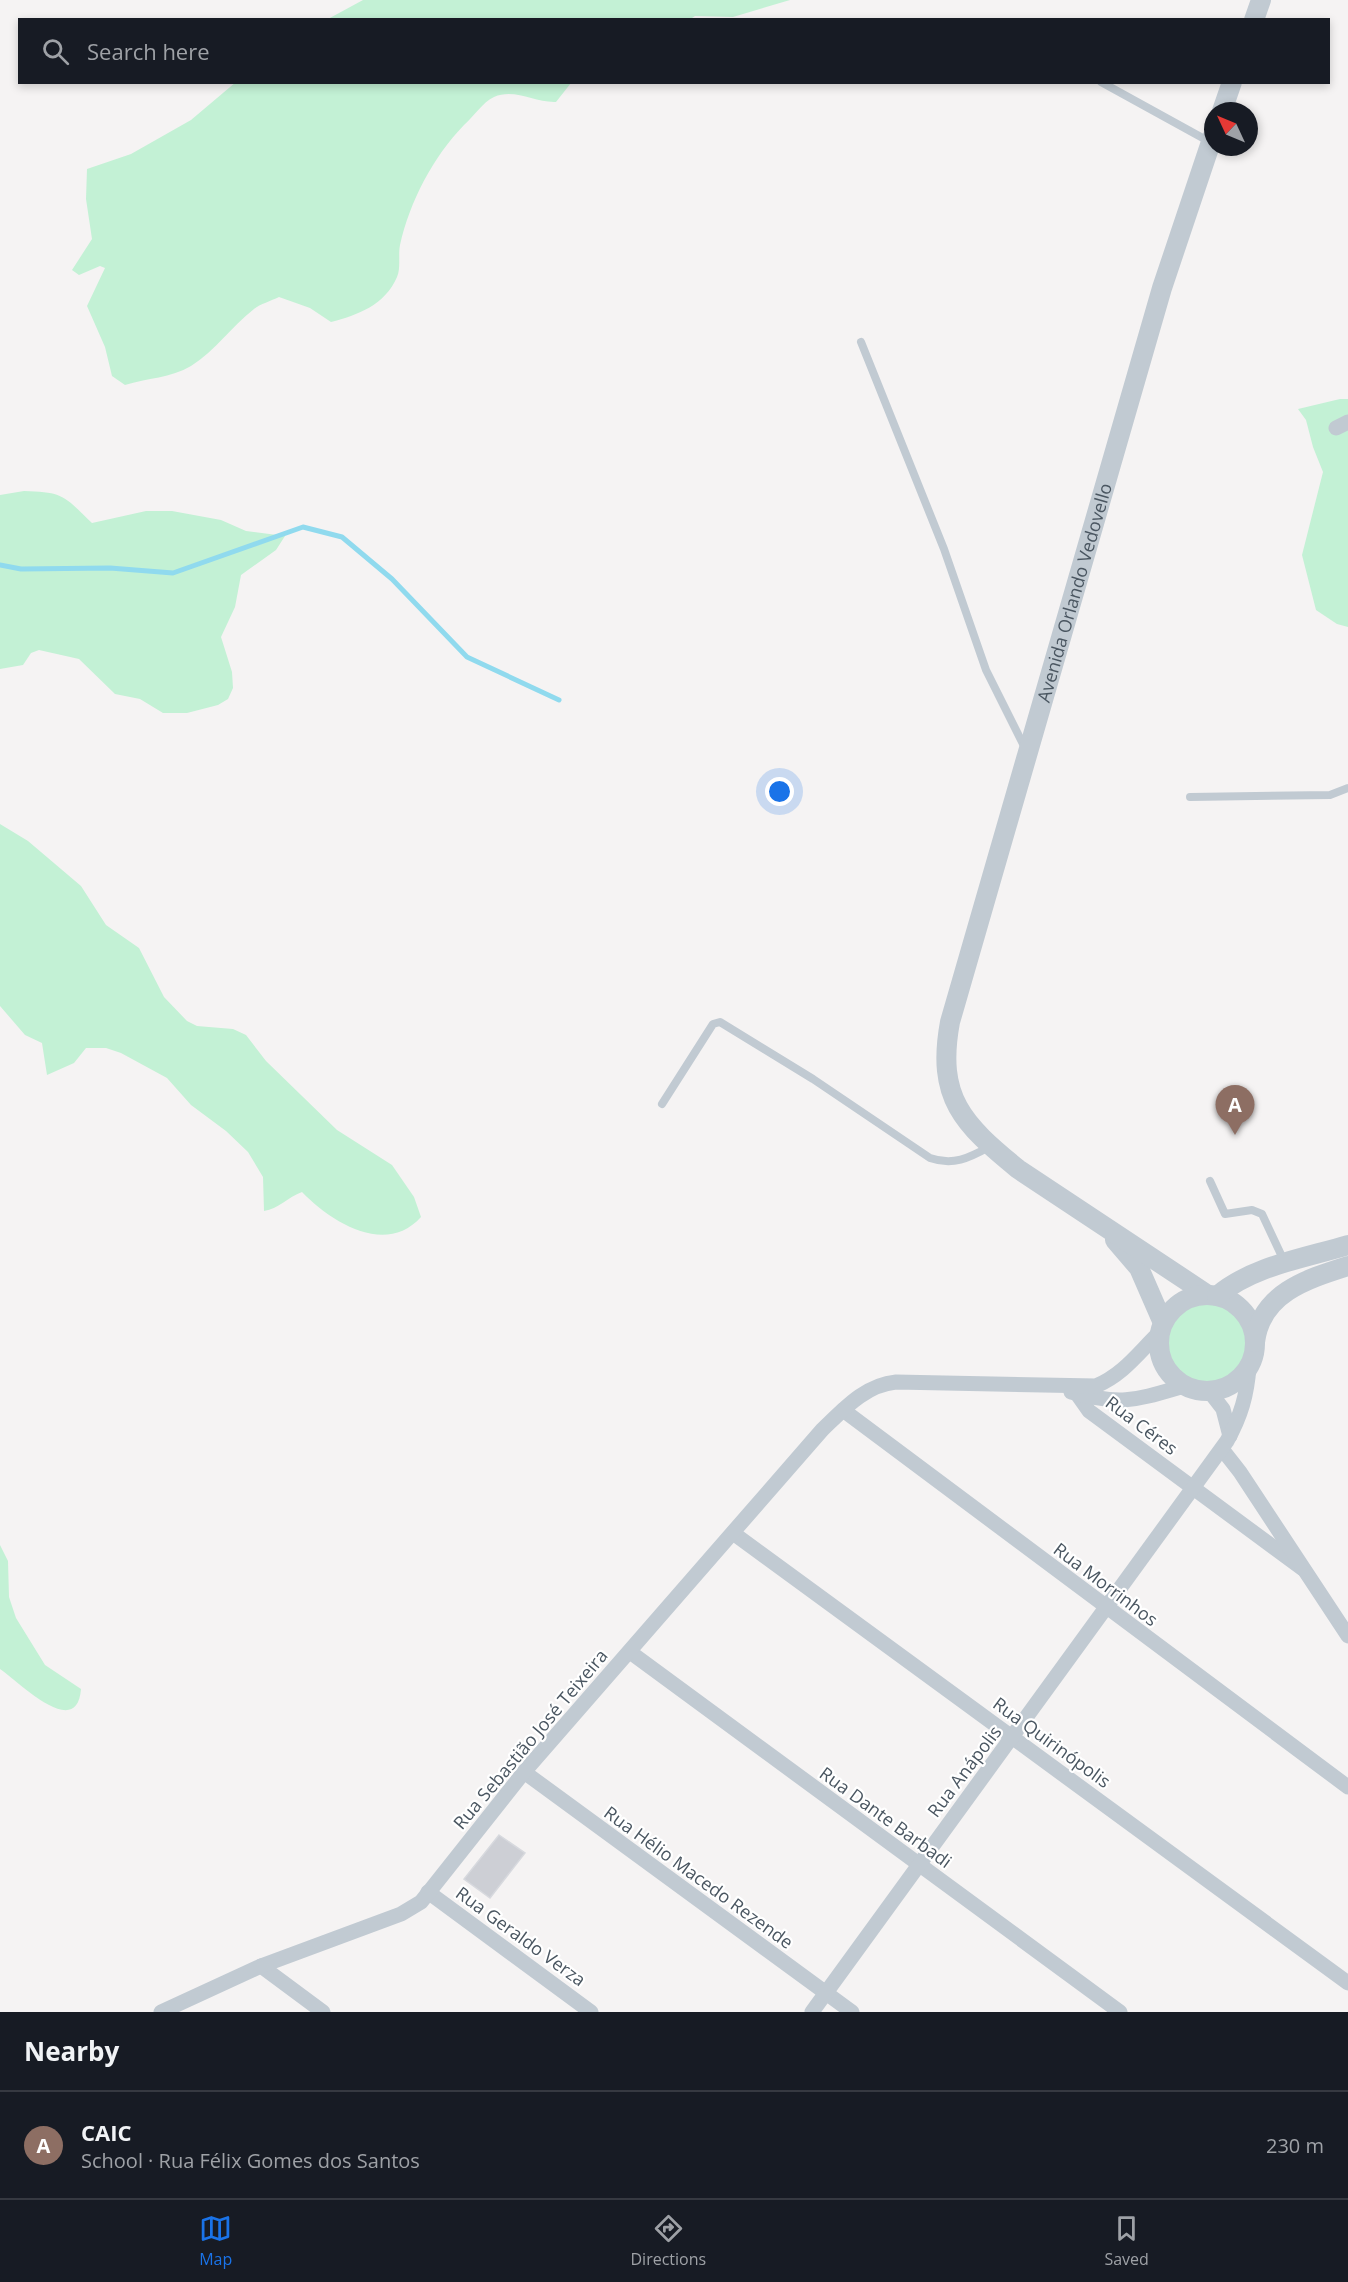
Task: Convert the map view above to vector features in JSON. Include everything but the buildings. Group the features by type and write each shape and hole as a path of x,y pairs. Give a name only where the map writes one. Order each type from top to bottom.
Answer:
{"street":[{"path":"1255,18 1261,0"},
{"path":"1225,102 1231,84"},
{"name":"Avenida Orlando Vedovello","path":"1105,1228 1018,1169 991,1146 962,1116 954,1102 945,1051 950,1022 1162,288 1206,156"},
{"path":"1105,1228 1159,1260 1212,1296 1232,1302 1244,1312 1252,1326 1255,1342"},
{"path":"1105,1228 1139,1268 1162,1328 1161,1357 1170,1374 1184,1386"},
{"path":"1078,1391 1096,1386 1127,1368 1182,1303 1212,1296 1231,1284 1285,1264 1348,1245"},
{"path":"1078,1391 1114,1402 1184,1386 1209,1391 1232,1384 1249,1367 1256,1329 1262,1317 1279,1297 1295,1284 1348,1266"},
{"name":"Rua Anápolis","path":"812,2012 918,1865 1014,1738 1222,1449 1242,1412 1247,1393 1249,1367"},
{"name":"Rua Sebastião José Teixeira","path":"161,2012 261,1966 401,1914 421,1902 524,1772 822,1430 862,1394 884,1383 896,1382 1045,1385 1078,1391"},
{"name":"Rua Céres","path":"1078,1391 1089,1411 1303,1569"},
{"path":"1209,1391 1223,1409 1230,1436"},
{"name":"Rua Morrinhos","path":"843,1410 1348,1787"},
{"path":"1222,1449 1240,1472 1348,1636"},
{"name":"Rua Quirinópolis","path":"733,1533 1348,1983"},
{"name":"Rua Dante Barbadi","path":"630,1652 1120,2012"},
{"name":"Rua Hélio Macedo Rezende","path":"524,1772 852,2012"},
{"name":"Rua Geraldo Verza","path":"428,1892 591,2012"},
{"path":"261,1966 323,2012"}],"lane":[{"path":"1105,84 1204,135"},
{"path":"861,342 944,549 986,670 1027,752"},
{"path":"1190,797 1330,795 1348,788"},
{"path":"662,1104 713,1024 720,1022 813,1079 930,1158 942,1163 956,1162 991,1146"},
{"path":"1210,1182 1224,1214 1252,1210 1262,1214 1285,1264"}],"green space":[{"path":"363,0 790,0 733,17 330,18"},
{"path":"234,84 570,84 556,102 510,94 494,97 464,125 442,151 416,196 400,245 397,277 392,287 378,302 361,312 331,322 310,308 279,297 254,309 191,366 167,375 125,385 112,376 105,347 87,306 105,268 100,266 79,275 72,270 92,239 86,199 87,169 131,154 191,120"},
{"path":"1348,399 1348,627 1337,624 1316,610 1302,555 1323,472 1306,420 1298,409"},
{"path":"24,491 56,494 69,501 92,523 146,511 172,511 221,520 246,531 285,536 276,550 241,575 235,607 221,637 232,672 233,688 228,699 218,705 187,713 163,713 140,699 115,694 79,659 39,650 31,653 23,665 0,669 0,495"},
{"path":"0,824 28,841 81,886 106,925 139,948 164,997 187,1021 197,1026 233,1029 246,1035 266,1061 337,1130 392,1165 414,1197 421,1217 407,1228 392,1234 360,1231 328,1214 302,1192 264,1211 263,1177 248,1152 226,1131 191,1105 167,1078 121,1053 106,1048 86,1048 74,1063 47,1075 42,1043 25,1035 0,1006"},
{"path":"1198,1303 1214,1303 1235,1314 1246,1335 1246,1351 1235,1372 1214,1383 1198,1383 1184,1377 1172,1365 1166,1351 1166,1335 1172,1321 1184,1309"},
{"path":"0,1545 8,1561 9,1597 16,1618 45,1665 81,1689 77,1704 69,1710 58,1709 45,1703 0,1669"}],"waterway":[{"path":"0,565 21,569 110,568 173,573 303,527 342,537 392,579 467,657 559,700"}],"place":[{"name":"CAIC","path":"1235,1135"}]}
